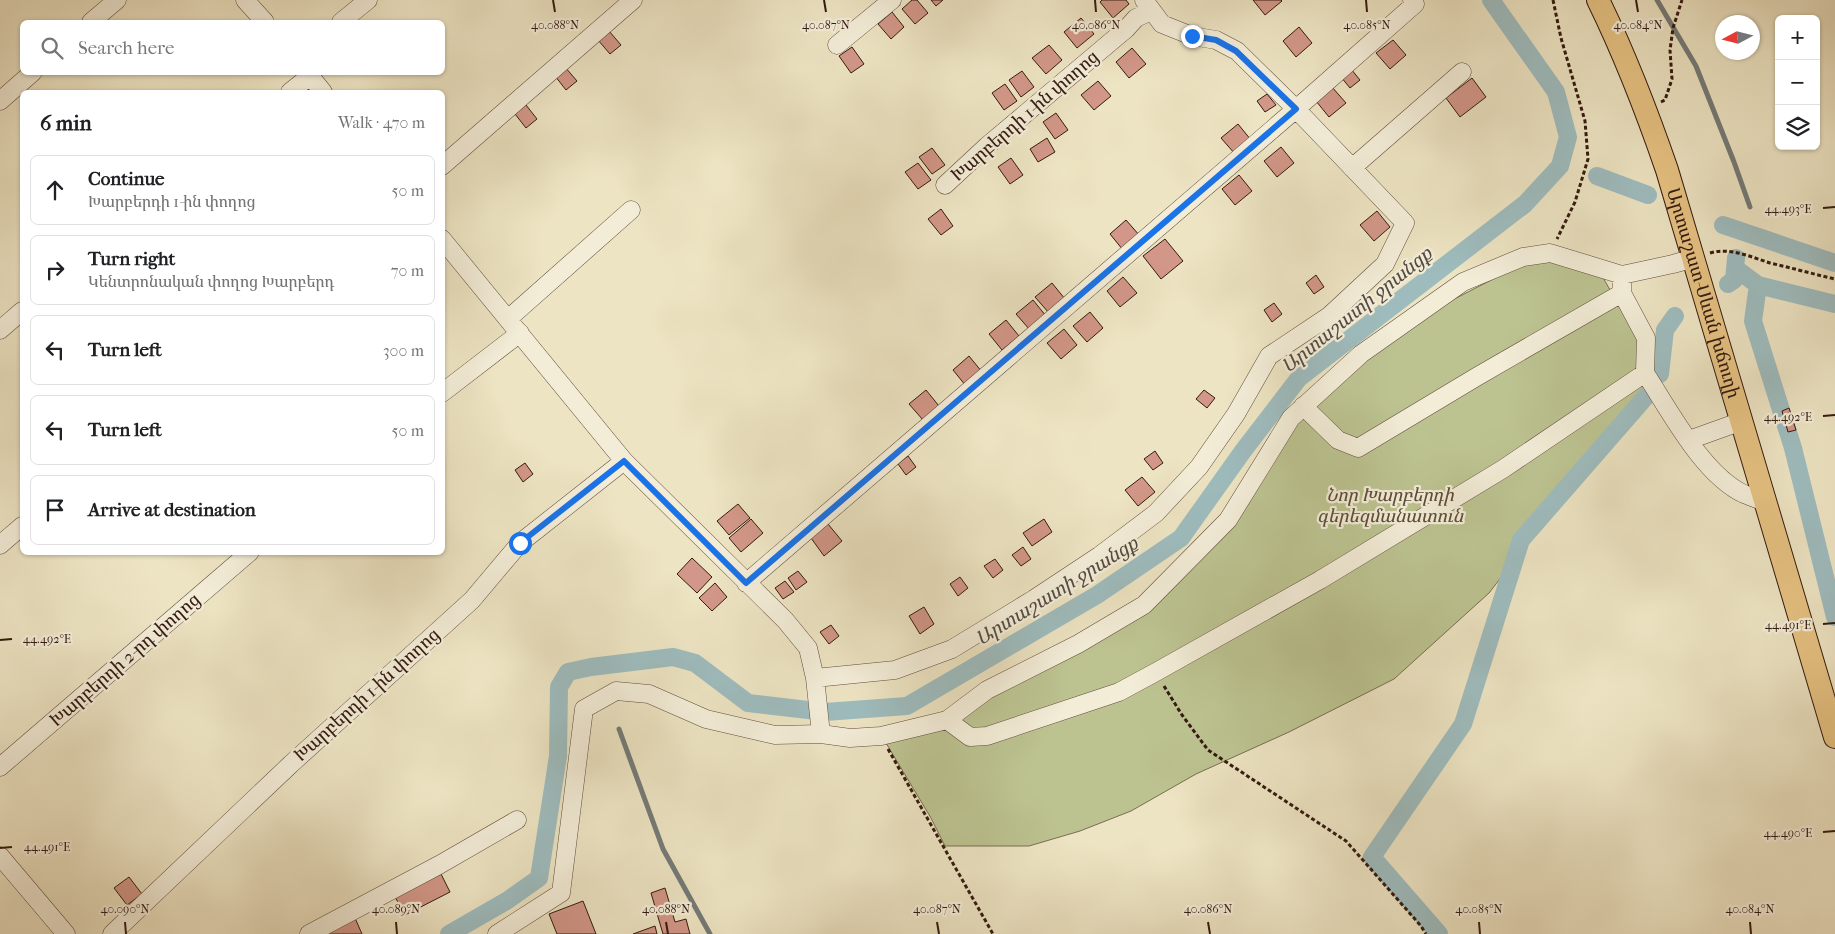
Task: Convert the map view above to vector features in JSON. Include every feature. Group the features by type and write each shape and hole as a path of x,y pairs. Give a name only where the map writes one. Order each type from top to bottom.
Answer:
{"main road":[{"name":"Արտաշատ-Սևան խճուղի","path":"1598,0 1646,111 1694,258 1835,737"}],"street":[{"path":"93,20 117,0"},
{"path":"245,0 262,20"},
{"path":"343,20 368,0"},
{"path":"445,163 633,0"},
{"path":"837,45 892,0"},
{"path":"746,583 1296,109 1415,4 1412,0"},
{"path":"815,678 895,670 952,649 1100,556 1156,513 1199,467 1236,414 1269,356 1330,316 1385,264 1405,223 1296,109 1236,51 1216,40 1192,36 1162,24 1147,6"},
{"name":"Խարբերդի 1-ին փողոց","path":"945,185 987,146 1126,30 1147,6"},
{"path":"1352,168 1462,72"},
{"path":"0,101 30,75"},
{"path":"292,90 307,75"},
{"path":"309,75 321,90"},
{"path":"508,319 631,210"},
{"path":"445,242 624,461 785,620 808,648 815,678 821,734"},
{"path":"497,934 561,893 584,709 616,690 649,694 706,719 775,735 821,734 850,738 881,736 947,720 987,690 1078,644 1144,605 1228,520 1291,418 1362,354 1463,282 1523,257 1550,253 1622,274 1694,258"},
{"path":"1622,274 1622,293 1646,338 1645,373 1688,440 1714,472 1742,494 1766,502"},
{"path":"1303,406 1338,440 1358,448 1622,293"},
{"path":"0,330 20,313"},
{"path":"445,392 520,333"},
{"path":"947,720 970,737 987,736 1119,692 1320,580 1503,469 1645,373"},
{"path":"1688,440 1742,421"},
{"name":"Խարբերդի 1-ին փողոց","path":"112,934 291,764 472,600 520,543 624,461"},
{"path":"0,545 20,528"},
{"name":"Խարբերդի 2-րդ փողոց","path":"0,767 247,555"},
{"path":"309,934 440,866 517,820"},
{"path":"0,856 64,933"}],"path":[{"path":"1550,253 1575,202 1588,159 1585,121 1561,38 1553,0"},
{"path":"1646,111 1665,100 1672,79 1670,50 1673,28 1682,0"},
{"path":"1694,258 1715,252 1743,253 1768,262 1835,279"},
{"path":"1156,672 1182,715 1208,750 1346,841 1426,934"},
{"path":"881,736 993,934"}],"green space":[{"name":"Նոր Խարբերդի գերեզմանատուն","path":"1538,256 1601,274 1641,345 1647,397 1577,479 1489,593 1394,679 1289,732 1196,774 1131,811 1080,831 1029,846 945,846 931,818 886,743 1118,624 1227,529 1287,417 1431,311"}],"building":[{"path":"912,0 917,0 928,13 915,24 902,9"},
{"path":"931,0 943,0 936,6"},
{"path":"1102,0 1126,0 1129,4 1113,18 1100,2"},
{"path":"1253,0 1281,0 1282,1 1265,15"},
{"path":"892,12 904,27 891,39 878,24"},
{"path":"1081,18 1094,34 1077,48 1064,32"},
{"path":"1299,27 1312,43 1296,57 1283,41"},
{"path":"609,31 621,45 610,54 598,40"},
{"path":"1393,40 1406,55 1390,69 1376,53"},
{"path":"1049,45 1062,60 1046,74 1032,58"},
{"path":"852,47 864,64 851,73 839,56"},
{"path":"1132,48 1146,64 1129,78 1116,62"},
{"path":"565,67 577,81 566,90 555,76"},
{"path":"1351,69 1360,80 1350,88 1341,77"},
{"path":"1022,71 1034,87 1021,97 1009,80"},
{"path":"1472,78 1486,97 1460,117 1446,98"},
{"path":"1098,81 1111,96 1094,110 1081,95"},
{"path":"1005,84 1017,101 1004,110 992,93"},
{"path":"1332,87 1346,103 1329,117 1316,101"},
{"path":"1267,94 1276,105 1265,112 1257,101"},
{"path":"526,105 537,119 526,128 515,114"},
{"path":"1056,113 1068,130 1055,139 1043,122"},
{"path":"1238,124 1251,140 1235,154 1221,138"},
{"path":"1047,138 1055,152 1038,162 1030,149"},
{"path":"1281,147 1294,163 1277,177 1264,161"},
{"path":"932,148 945,165 932,174 919,157"},
{"path":"1011,158 1023,175 1010,184 998,167"},
{"path":"918,163 931,180 918,189 905,172"},
{"path":"1239,175 1252,191 1235,205 1222,189"},
{"path":"941,209 953,226 941,235 928,219"},
{"path":"1377,211 1390,227 1374,241 1360,225"},
{"path":"1126,220 1140,236 1123,250 1110,234"},
{"path":"1165,239 1183,261 1161,279 1143,256"},
{"path":"1316,275 1324,287 1314,294 1306,283"},
{"path":"1123,277 1137,293 1120,307 1107,291"},
{"path":"1052,283 1065,299 1049,313 1035,297"},
{"path":"1033,300 1046,316 1030,330 1016,314"},
{"path":"1274,303 1282,314 1272,322 1264,310"},
{"path":"1090,312 1103,328 1087,342 1073,326"},
{"path":"1006,320 1019,336 1002,350 989,334"},
{"path":"1064,329 1077,345 1061,359 1047,343"},
{"path":"969,356 982,372 966,386 953,370"},
{"path":"926,390 939,406 923,420 909,404"},
{"path":"1204,390 1215,398 1207,408 1196,399"},
{"path":"1789,408 1796,430 1788,432 1782,411"},
{"path":"1155,451 1163,463 1153,470 1144,459"},
{"path":"908,456 916,467 906,475 898,464"},
{"path":"525,463 533,474 523,482 515,470"},
{"path":"1142,477 1155,492 1138,506 1125,490"},
{"path":"738,504 750,518 729,535 717,521"},
{"path":"751,519 763,533 741,552 729,538"},
{"path":"1044,519 1052,532 1032,546 1023,533"},
{"path":"828,524 842,541 824,556 811,538"},
{"path":"1023,547 1031,559 1021,566 1012,555"},
{"path":"692,558 712,577 697,593 677,574"},
{"path":"995,559 1003,570 993,578 984,566"},
{"path":"798,571 807,582 796,590 788,578"},
{"path":"960,577 968,588 958,596 950,584"},
{"path":"785,581 794,592 783,599 775,588"},
{"path":"715,583 727,597 712,611 699,598"},
{"path":"924,607 934,624 920,634 909,616"},
{"path":"831,625 839,636 829,644 820,632"},
{"path":"441,874 450,892 405,915 395,897"},
{"path":"129,877 142,894 127,905 114,888"},
{"path":"665,888 675,922 686,919 690,934 663,934 651,893"},
{"path":"583,901 596,934 557,934 549,914"},
{"path":"355,918 362,934 324,934"},
{"path":"655,926 657,934 633,934"}],"waterway":[{"name":"Արտաշատի ջրանցք","path":"449,934 508,900 539,878 558,756 559,687 568,672 591,667 673,657 695,663 748,703 825,712 907,706 1097,595 1181,538 1243,451 1299,378 1525,204 1560,166 1568,137 1556,92 1491,0"},
{"path":"1657,0 1696,66 1750,207"},
{"path":"1597,176 1648,195"},
{"path":"1723,225 1835,263"},
{"path":"1728,284 1734,280 1736,258"},
{"path":"1735,268 1758,285 1835,304"},
{"path":"1758,285 1753,321 1793,448 1835,617"},
{"path":"1660,374 1665,330 1675,316"},
{"path":"1439,934 1372,857 1463,724 1521,540 1649,393"},
{"path":"619,729 663,849 710,934"}],"route":[{"path":"520,543 624,461 746,583 1296,109 1236,51 1216,40 1192,36"}]}
